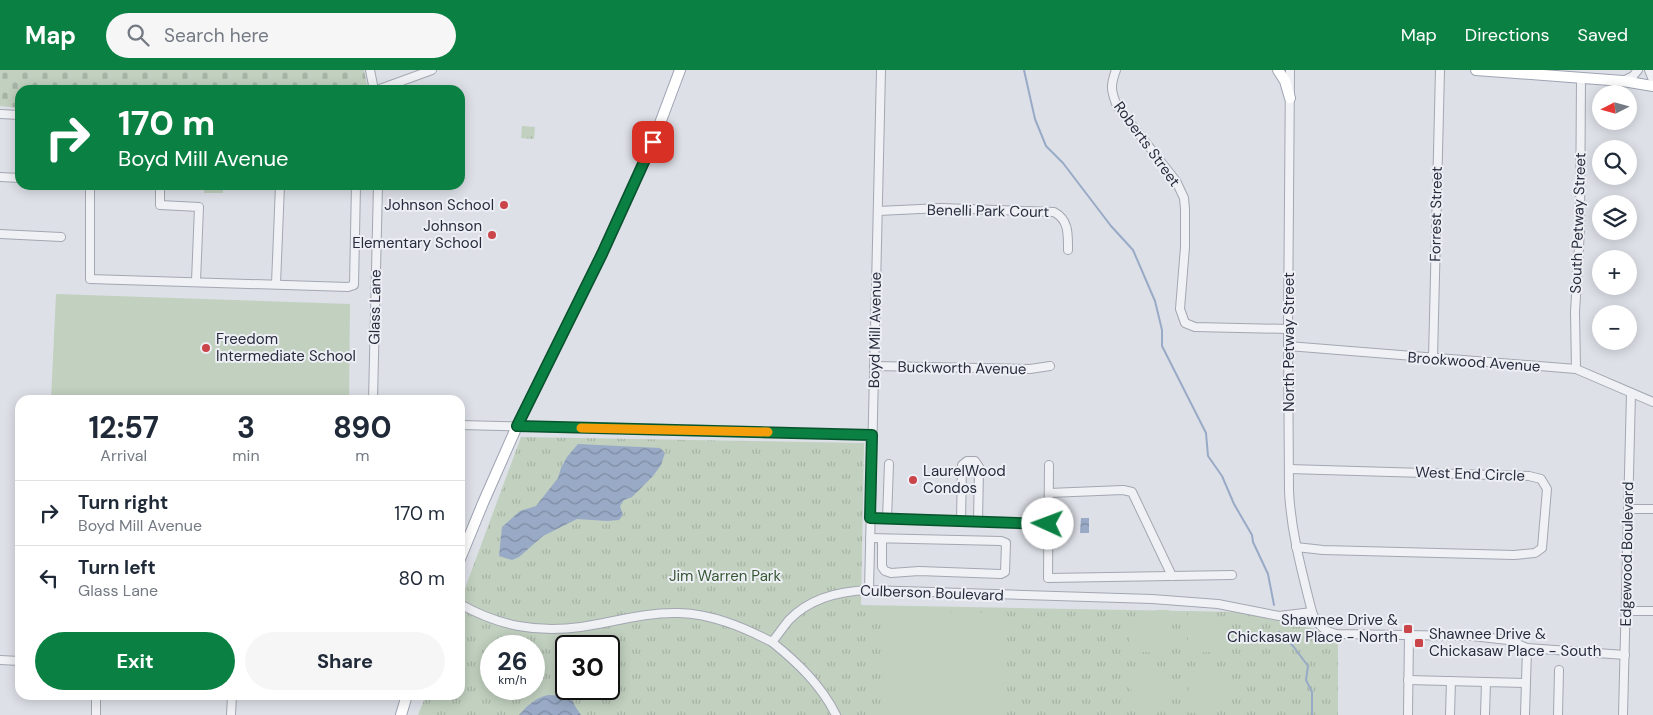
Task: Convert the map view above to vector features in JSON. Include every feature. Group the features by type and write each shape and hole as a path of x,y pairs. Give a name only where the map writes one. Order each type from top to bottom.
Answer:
{"main road":[{"path":"465,547 517,426 609,238 653,142 680,70"},
{"path":"1278,70 1285,81 1290,98"},
{"path":"1476,70 1581,77 1653,86"},
{"path":"401,715 406,700"}],"street":[{"path":"370,70 374,85"},
{"path":"390,85 432,70"},
{"name":"Boyd Mill Avenue","path":"869,590 881,70"},
{"name":"Roberts Street","path":"1116,70 1111,82 1112,94 1117,106 1176,181 1184,198 1186,210 1180,309 1185,323 1195,327 1288,329"},
{"name":"North Petway Street","path":"1290,70 1288,329 1290,513 1296,547 1312,612"},
{"name":"Forrest Street","path":"1433,358 1440,70"},
{"path":"1623,81 1633,76 1638,70"},
{"path":"1648,70 1653,80"},
{"name":"South Petway Street","path":"1576,370 1575,312 1580,230 1581,77"},
{"path":"0,114 15,115"},
{"path":"0,177 15,178"},
{"path":"90,190 90,279 348,287 354,285 356,190"},
{"path":"160,190 160,205 199,207 196,281"},
{"path":"276,284 280,190"},
{"name":"Glass Lane","path":"373,395 378,190"},
{"name":"Benelli Park Court","path":"878,211 941,208 1054,212 1064,220 1067,227 1068,250"},
{"path":"0,234 61,237"},
{"name":"Brookwood Avenue","path":"1288,346 1576,370 1653,402"},
{"name":"Buckworth Avenue","path":"874,366 1030,370 1050,366"},
{"name":"Edgewood Boulevard","path":"1623,715 1631,393"},
{"path":"465,425 872,435"},
{"path":"961,521 962,465 975,461 979,467 978,522"},
{"path":"886,518 889,464"},
{"path":"1049,465 1048,578 1232,575"},
{"name":"West End Circle","path":"1289,469 1529,476 1541,479 1547,489 1542,548 1535,553 1514,556 1323,550 1296,547"},
{"path":"1049,493 1123,490 1132,492 1172,576"},
{"path":"1628,509 1653,509"},
{"path":"870,518 1048,524"},
{"path":"870,538 1001,541 1006,543 1005,572 1001,574 885,572 882,567 882,539"},
{"name":"Culberson Boulevard","path":"772,642 789,620 802,609 818,600 835,593 869,590 1152,599 1218,604 1279,616 1312,612"},
{"path":"465,607 475,613 503,623 532,629 580,627 661,613 681,613 714,618 743,627 772,642 804,669 831,704 836,715"},
{"path":"1626,611 1653,611"},
{"path":"1312,612 1315,620 1322,628 1336,634 1472,636 1508,640 1527,648 1625,655"},
{"path":"1408,715 1409,634"},
{"path":"1527,648 1524,715 1533,715"},
{"path":"0,660 15,661"},
{"path":"1558,715 1559,670"},
{"path":"1408,680 1525,683"},
{"path":"1450,715 1451,681"},
{"path":"1485,715 1486,682"},
{"path":"96,700 96,715"},
{"path":"231,715 232,700"}],"green space":[{"path":"0,70 364,70 367,85 15,85 15,108 0,106"},
{"path":"522,126 535,127 534,139 521,138"},
{"path":"204,190 223,190 223,193 204,193"},
{"name":"Freedom Intermediate School","path":"56,294 350,304 349,395 51,395"},
{"name":"Jim Warren Park","path":"521,437 864,443 861,605 1238,612 1338,634 1338,715 418,715 424,700 465,700 465,588"},
{"path":"885,610 1005,613 1002,715 882,715"},
{"path":"1158,610 1169,610 1170,643 1167,650 1162,652 1129,652 1130,637 1134,625 1143,616"},
{"path":"1188,611 1207,614 1220,621 1227,633 1230,652 1197,652 1190,650 1188,644"},
{"path":"1128,670 1161,670 1168,673 1170,679 1170,712 1151,709 1138,702 1131,690"},
{"path":"1197,670 1229,670 1229,680 1227,689 1220,702 1208,710 1189,713 1188,679 1191,672"}],"water":[{"path":"578,444 660,448 665,453 661,465 653,476 632,497 624,500 620,506 623,515 619,520 577,519 543,536 519,557 512,560 499,556 502,527 520,511 536,506 558,478 567,457"},
{"path":"1081,518 1089,518 1089,533 1080,533"},
{"path":"555,695 555,700 572,700 581,715 519,715 532,702 545,700 545,696"}],"waterway":[{"path":"1024,70 1035,119 1046,146 1063,163 1111,226 1133,250 1155,301 1162,330 1162,346 1206,433 1208,456 1222,476 1234,504 1252,535 1253,542 1268,574 1274,605"},
{"path":"1279,632 1293,646 1308,666 1306,680 1312,692 1312,715"}],"slow traffic":[{"path":"581,428 768,432"}],"place":[{"name":"Johnson School","path":"504,205"},
{"name":"Johnson Elementary School","path":"492,235"},
{"name":"Freedom Intermediate School","path":"206,348"},
{"name":"LaurelWood Condos","path":"913,480"},
{"name":"Shawnee Drive & Chickasaw Place - North","path":"1408,629"},
{"name":"Shawnee Drive & Chickasaw Place - South","path":"1419,643"}],"route":[{"path":"653,142 602,254 517,426 872,435 870,518 1048,524"}]}
